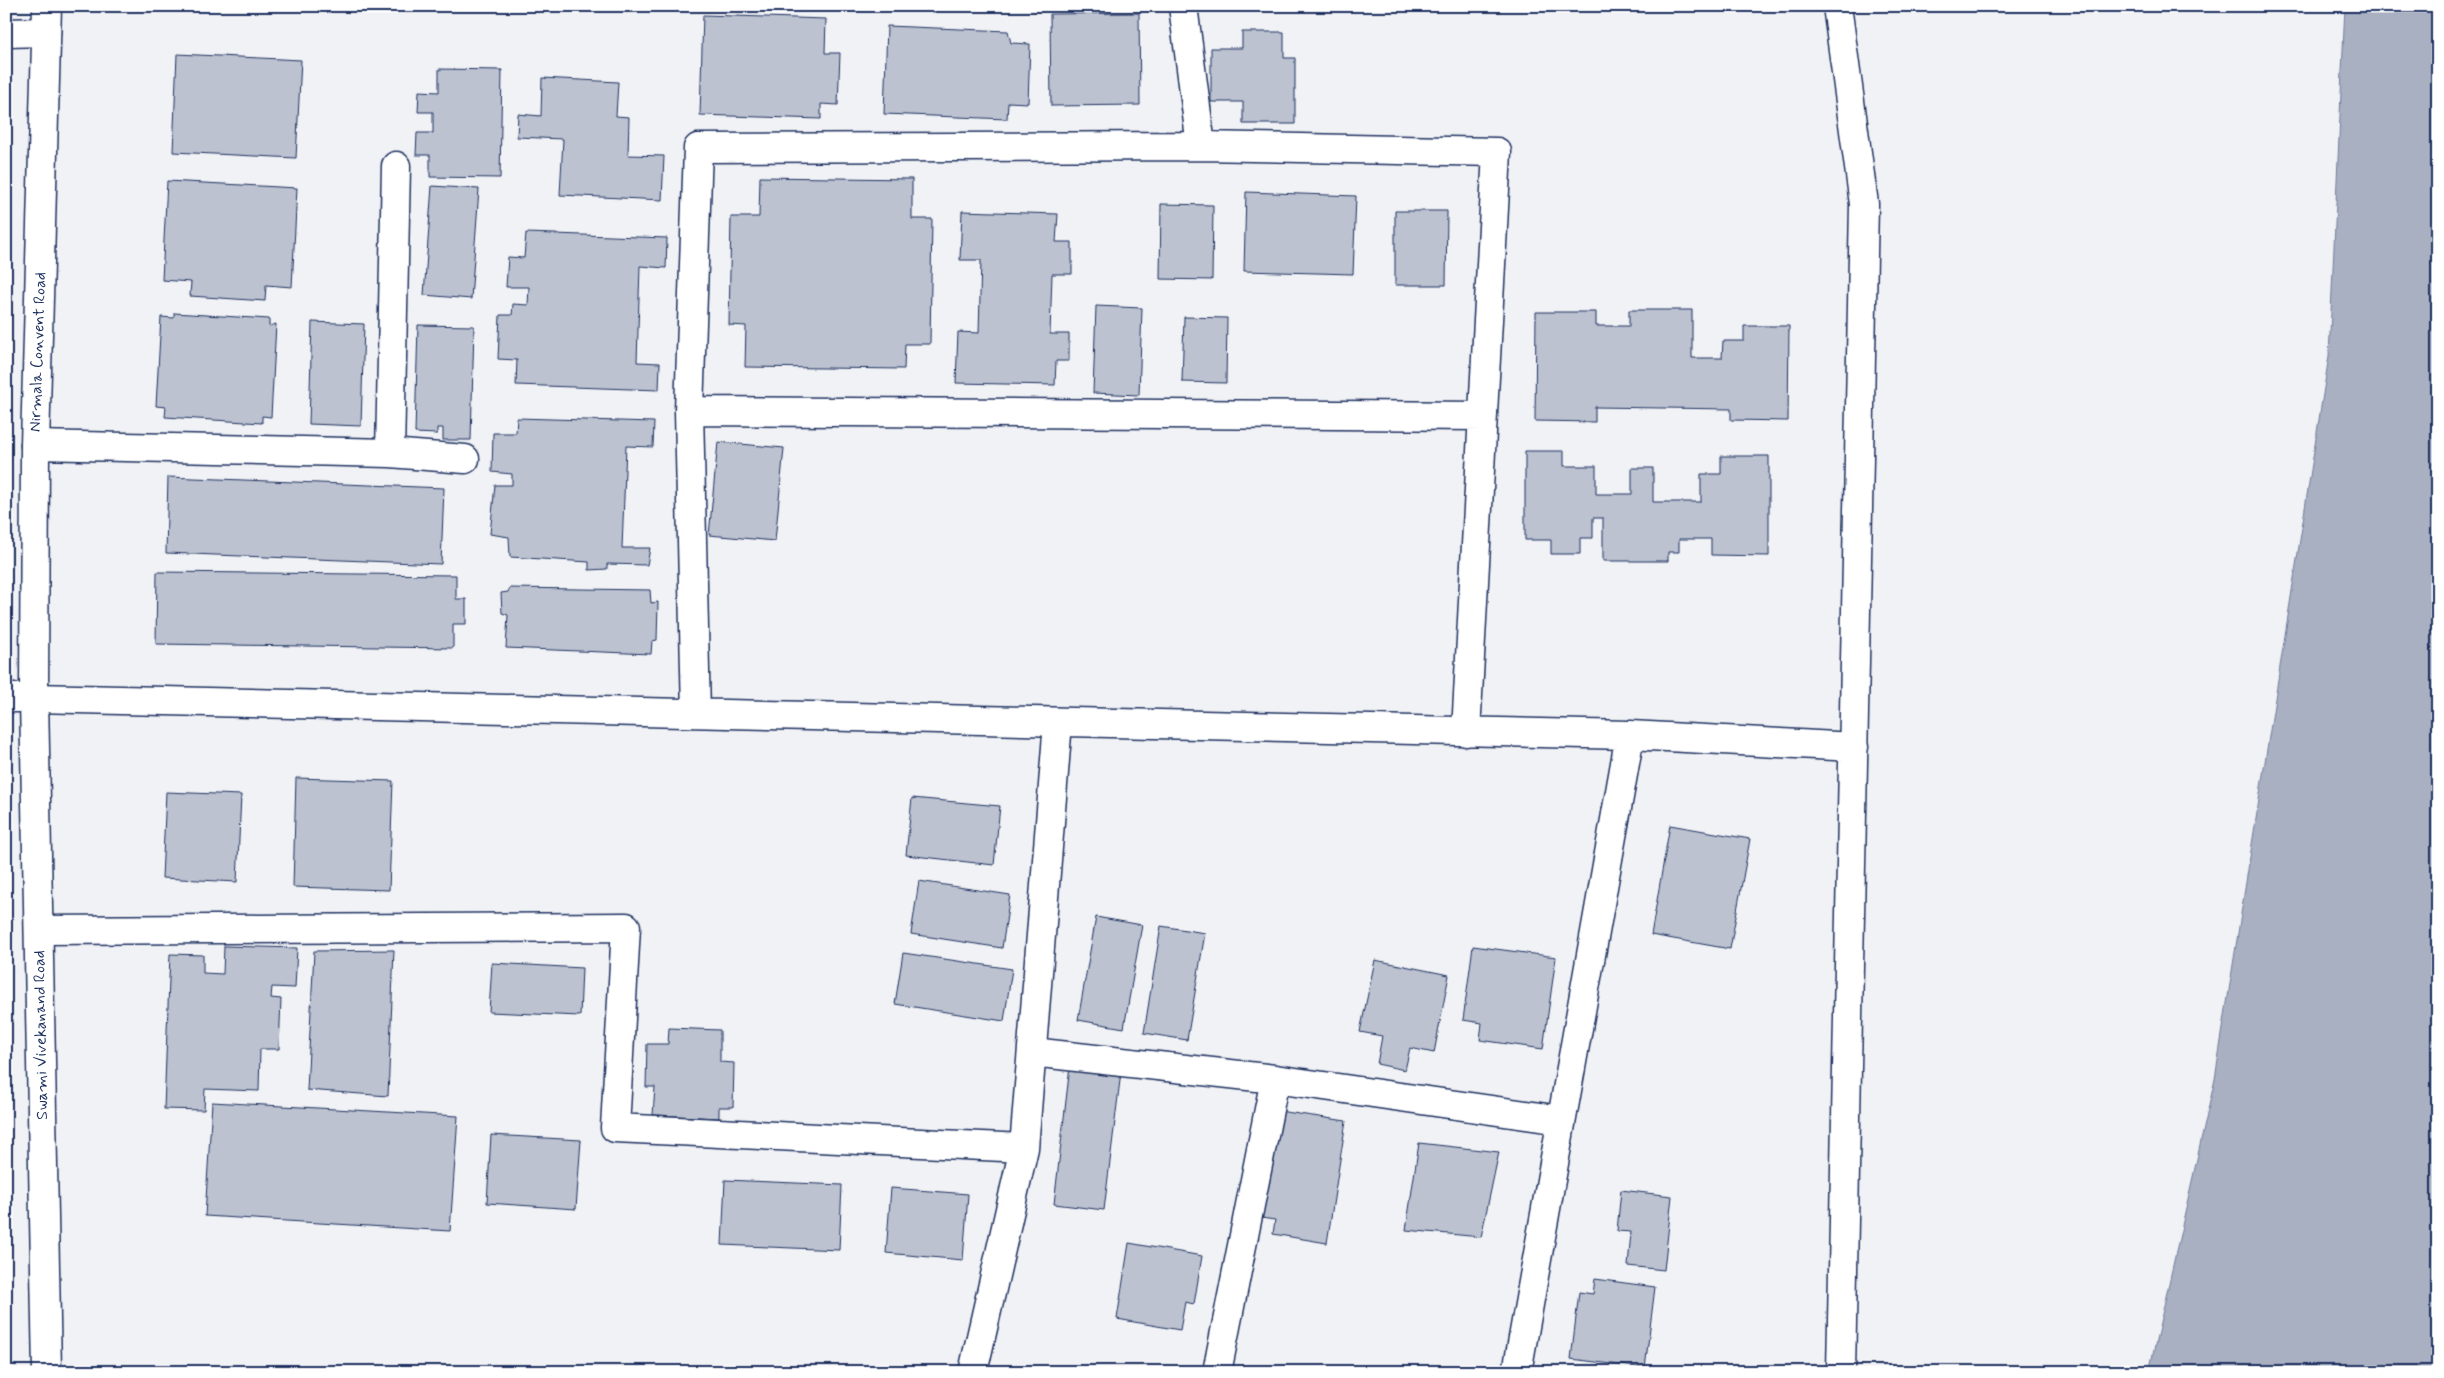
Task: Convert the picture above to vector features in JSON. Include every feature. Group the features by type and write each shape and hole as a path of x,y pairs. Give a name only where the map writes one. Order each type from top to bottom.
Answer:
{"street":[{"path":"1183,6 1201,146"},
{"path":"1836,6 1864,204 1842,1372"},
{"path":"6,33 47,19"},
{"name":"Nirmala Convent Road","path":"34,698 35,445 47,19"},
{"path":"696,713 689,411 698,148 1201,146 1497,152 1466,732"},
{"path":"390,453 396,166"},
{"path":"689,411 1483,416"},
{"path":"35,445 390,453 465,459"},
{"path":"6,698 1630,735 1854,747"},
{"name":"Swami Vivekanand Road","path":"34,698 47,1372"},
{"path":"973,1372 1024,1148 1058,722"},
{"path":"1517,1372 1630,735"},
{"path":"39,930 626,927 615,1128 1024,1148"},
{"path":"1032,1052 1275,1078 1562,1120"},
{"path":"1217,1372 1275,1078"}],"water":[{"path":"2345,6 2438,6 2438,1372 2149,1372 2215,1079 2329,356"}],"building":[{"path":"1139,13 1140,105 1051,106 1050,14"},
{"path":"703,15 826,19 825,53 840,53 838,105 821,104 821,119 700,115"},
{"path":"887,26 1008,31 1011,43 1030,44 1028,103 1008,102 1007,119 884,114"},
{"path":"1242,32 1284,32 1284,58 1295,58 1295,124 1243,124 1243,102 1211,102 1211,48 1242,48"},
{"path":"177,54 301,60 296,158 173,152"},
{"path":"439,69 502,70 500,178 430,177 430,155 416,155 417,133 433,133 433,112 418,112 419,91 439,92"},
{"path":"542,78 618,82 616,116 629,117 628,155 664,156 662,200 560,195 563,139 517,137 518,114 541,116"},
{"path":"760,177 912,179 912,219 932,219 930,344 905,344 904,369 745,367 746,326 729,325 731,217 759,217"},
{"path":"167,181 297,188 292,287 266,285 265,301 190,296 191,282 162,280"},
{"path":"432,186 479,189 471,299 424,295"},
{"path":"1246,192 1356,196 1353,274 1244,271"},
{"path":"1161,204 1213,205 1212,280 1160,279"},
{"path":"962,211 1058,214 1056,242 1072,242 1072,274 1052,274 1050,334 1069,334 1069,361 1056,361 1055,385 956,383 958,332 979,333 981,260 960,260"},
{"path":"1395,211 1447,211 1446,285 1395,285"},
{"path":"526,233 667,238 666,268 640,266 637,362 660,363 659,390 516,385 517,360 498,359 500,315 512,315 513,304 528,305 529,287 506,287 508,257 524,258"},
{"path":"1096,306 1142,308 1139,395 1093,393"},
{"path":"1629,310 1692,310 1692,358 1722,358 1723,341 1744,341 1744,326 1789,326 1788,421 1731,420 1731,409 1595,407 1595,422 1535,421 1536,312 1596,312 1596,326 1629,326"},
{"path":"174,313 269,319 269,326 276,324 271,417 262,416 262,423 165,417 166,407 156,406 161,317 174,318"},
{"path":"1184,317 1227,318 1226,383 1182,382"},
{"path":"312,322 364,324 361,426 309,424"},
{"path":"418,325 474,326 471,440 443,440 443,428 437,428 437,434 415,433"},
{"path":"517,418 654,422 653,447 626,446 622,548 650,548 647,565 607,564 607,569 589,570 589,562 510,557 509,537 490,534 495,485 512,485 512,474 492,472 493,433 516,433"},
{"path":"718,442 784,448 775,541 709,535"},
{"path":"1525,451 1564,451 1564,466 1596,466 1596,494 1632,494 1632,468 1653,468 1653,502 1701,502 1701,474 1721,474 1721,456 1769,456 1769,556 1711,555 1711,539 1679,539 1679,552 1668,552 1668,561 1603,561 1603,518 1593,518 1593,538 1580,538 1580,554 1551,554 1551,540 1525,540"},
{"path":"168,477 444,488 441,564 166,553"},
{"path":"157,572 456,575 456,599 466,599 466,624 453,624 453,648 156,644"},
{"path":"510,588 650,590 651,603 658,602 657,640 652,641 651,654 506,648 508,615 502,613 501,593 508,592"},
{"path":"296,778 393,781 389,890 293,887"},
{"path":"166,792 241,795 237,882 162,878"},
{"path":"912,798 1000,806 994,865 906,855"},
{"path":"1670,825 1750,839 1730,949 1651,935"},
{"path":"919,881 1010,895 1002,948 911,934"},
{"path":"1096,917 1142,925 1124,1028 1078,1020"},
{"path":"1161,926 1205,933 1187,1040 1144,1033"},
{"path":"224,946 297,948 295,988 272,987 271,998 281,999 279,1049 260,1049 259,1091 205,1089 204,1110 164,1109 170,954 203,955 203,973 223,974"},
{"path":"1473,946 1556,957 1543,1049 1480,1040 1482,1023 1463,1020"},
{"path":"394,950 388,1096 307,1090 314,951"},
{"path":"903,953 1012,969 1004,1021 895,1004"},
{"path":"1375,960 1449,975 1434,1053 1410,1048 1405,1070 1377,1064 1382,1036 1360,1032"},
{"path":"492,963 582,968 580,1016 489,1012"},
{"path":"669,1028 720,1030 720,1062 734,1063 733,1107 719,1107 719,1118 653,1115 655,1087 646,1087 647,1044 668,1044"},
{"path":"1070,1066 1121,1072 1104,1210 1054,1204"},
{"path":"212,1102 458,1116 450,1231 205,1216"},
{"path":"1279,1111 1346,1121 1327,1243 1273,1234 1275,1220 1261,1218"},
{"path":"491,1135 581,1140 576,1209 487,1203"},
{"path":"1419,1143 1499,1152 1481,1237 1406,1230"},
{"path":"725,1180 842,1185 839,1250 722,1245"},
{"path":"891,1188 968,1194 963,1260 886,1253"},
{"path":"1621,1190 1672,1196 1664,1270 1628,1266 1631,1232 1617,1231"},
{"path":"1129,1243 1202,1256 1194,1304 1185,1302 1180,1330 1117,1319"},
{"path":"1595,1279 1655,1287 1645,1368 1571,1359 1579,1292 1593,1294"}]}
